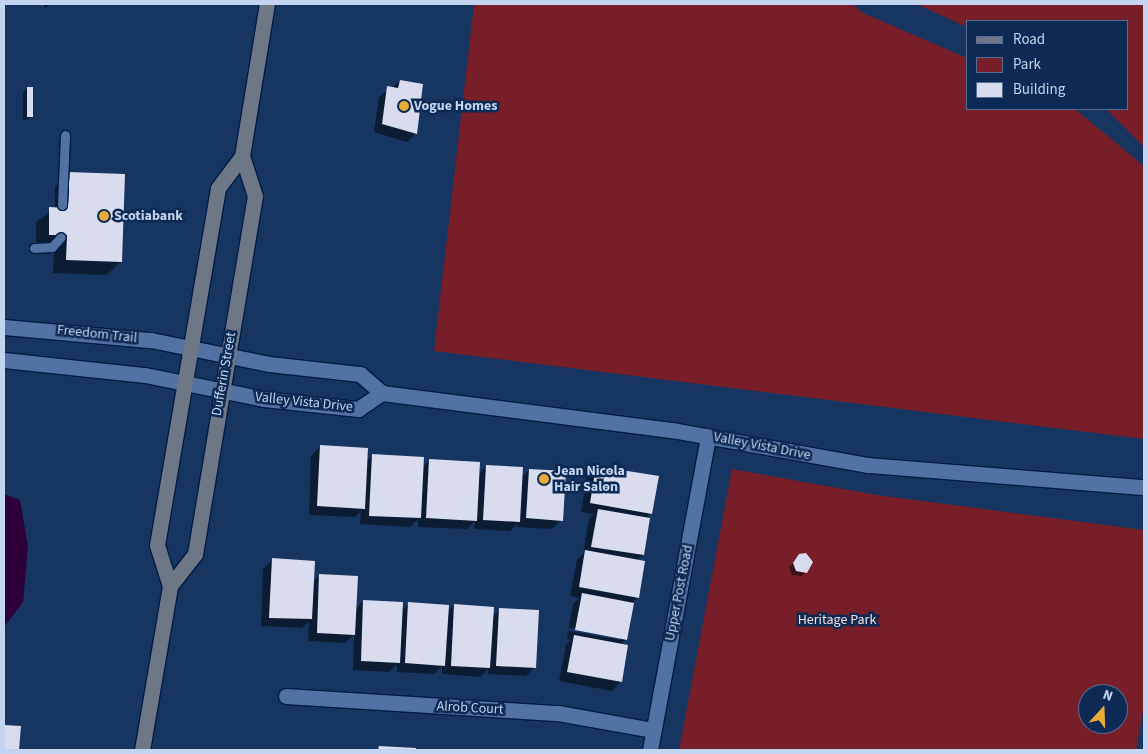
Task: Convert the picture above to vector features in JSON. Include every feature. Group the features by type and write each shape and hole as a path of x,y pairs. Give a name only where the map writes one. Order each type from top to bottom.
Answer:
{"main road":[{"name":"Dufferin Street","path":"142,750 170,586 158,545 185,383 218,188 242,156 268,4"},
{"name":"Dufferin Street","path":"170,586 195,554 255,196 242,156"}],"street":[{"name":"Freedom Trail","path":"4,327 151,340 228,356"},
{"path":"228,356 360,374 382,393"},
{"path":"4,360 185,383"},
{"name":"Valley Vista Drive","path":"185,383 358,409 382,393 708,436 868,465 1144,487"},
{"name":"Upper Post Road","path":"650,750 708,436"},
{"name":"Alrob Court","path":"286,696 558,713 653,730"}],"lane":[{"path":"62,205 65,135"},
{"path":"34,248 52,247 61,236"}],"green space":[{"path":"474,4 852,4 863,13 966,58 966,110 1076,110 1144,166 1144,439 434,351"},
{"path":"916,4 1144,4 1144,147 1107,110 1128,110 1128,20 966,20 966,27"},
{"name":"Heritage Park","path":"732,469 877,495 1144,530 1144,706 1136,750 679,750"}],"shaded area":[{"path":"4,494 20,500 28,547 23,602 4,627"}],"building":[{"path":"400,80 423,84 417,134 382,124 387,86 398,88"},
{"path":"27,87 33,87 33,117 27,117"},
{"path":"68,172 125,174 122,262 66,260 67,235 49,235 49,207 67,208"},
{"path":"320,445 368,448 365,509 317,506"},
{"path":"372,454 424,457 421,518 369,516"},
{"path":"429,459 480,462 477,521 426,518"},
{"path":"486,465 523,467 520,522 483,520"},
{"path":"596,466 659,476 652,514 590,503"},
{"path":"529,469 566,471 563,521 526,518"},
{"path":"598,509 650,518 644,555 591,547"},
{"path":"585,550 645,561 639,598 579,587"},
{"path":"806,553 813,562 807,573 796,571 793,563 799,554"},
{"path":"272,558 315,561 312,619 269,618"},
{"path":"319,574 358,576 355,635 317,633"},
{"path":"582,593 634,603 627,640 575,630"},
{"path":"363,600 403,602 400,663 361,661"},
{"path":"408,602 449,605 445,666 405,663"},
{"path":"454,604 494,607 490,668 451,666"},
{"path":"499,608 539,610 536,668 496,666"},
{"path":"574,635 628,645 622,682 567,672"},
{"path":"4,725 21,726 19,750 4,750"},
{"path":"379,746 416,748 416,750 378,750"}],"place":[{"name":"Vogue Homes","path":"404,106"},
{"name":"Scotiabank","path":"104,216"},
{"name":"Jean Nicola Hair Salon","path":"544,479"}]}
